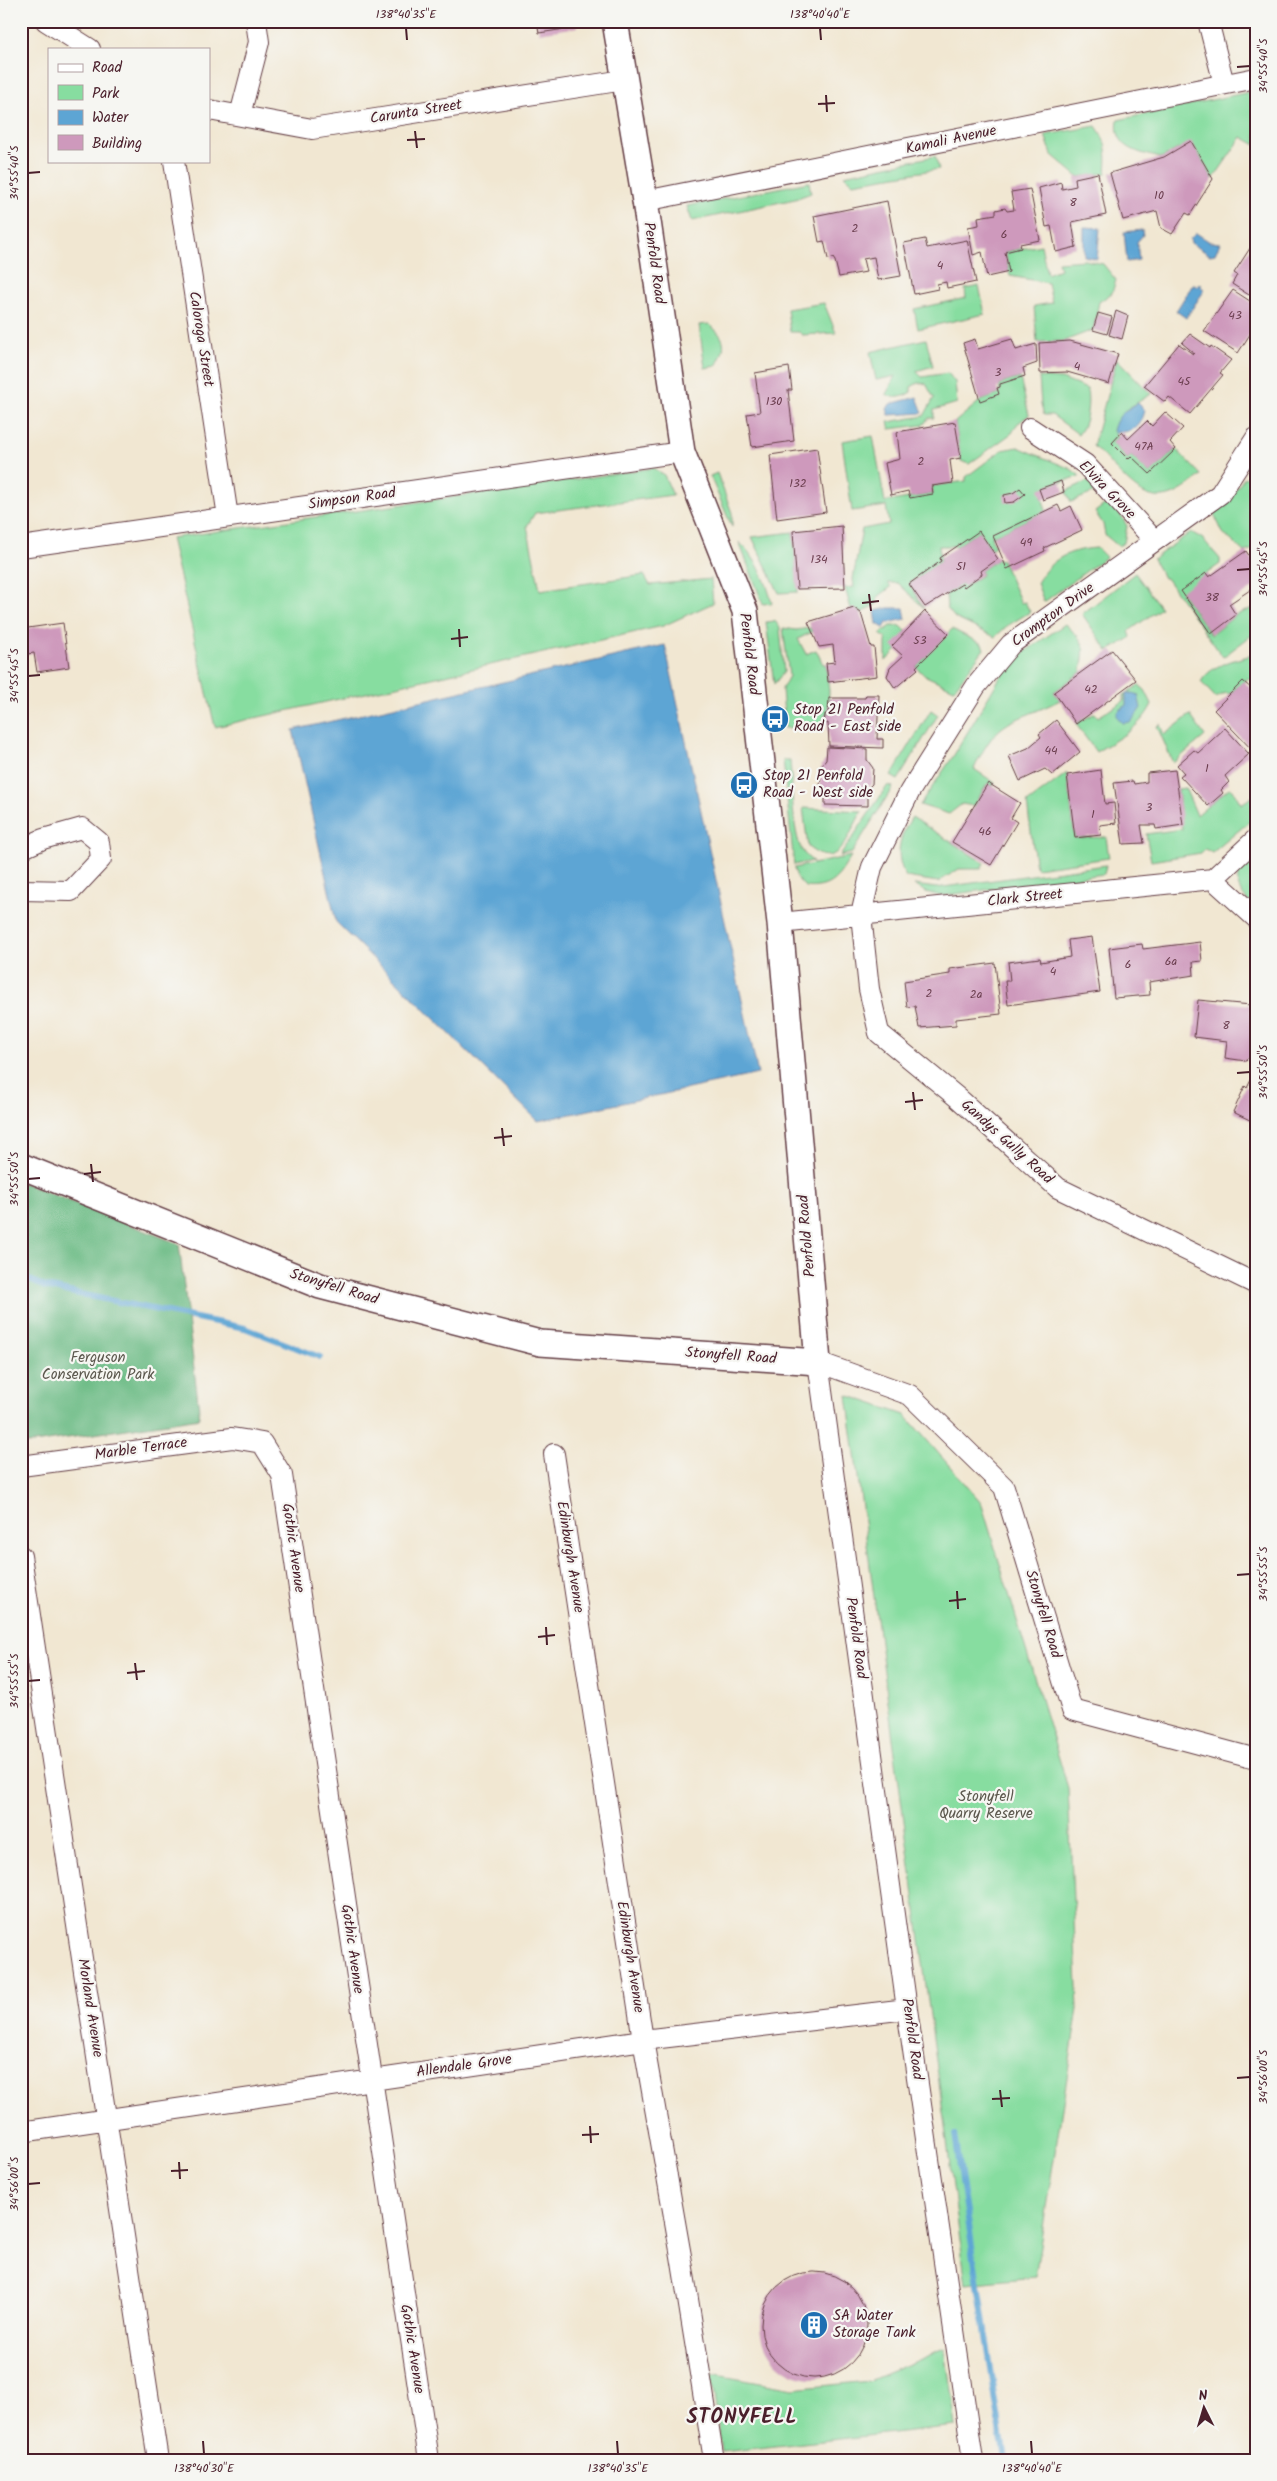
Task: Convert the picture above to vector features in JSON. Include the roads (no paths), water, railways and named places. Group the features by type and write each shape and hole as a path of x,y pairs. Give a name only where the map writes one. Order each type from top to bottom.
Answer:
{"street":[{"path":"46,21 88,48"},
{"path":"240,115 259,42 256,21"},
{"name":"Penfold Road","path":"615,21 645,201 682,452 745,611 780,923 818,1362 907,2009 973,2460"},
{"path":"1208,21 1224,84"},
{"name":"Kamali Avenue","path":"645,201 1256,78"},
{"name":"Carunta Street","path":"210,110 312,129 624,80"},
{"name":"Caloroga Street","path":"174,162 228,517"},
{"name":"Elvira Grove","path":"1030,428 1085,464 1154,540"},
{"name":"Crompton Drive","path":"861,915 872,867 910,791 976,686 1011,644 1220,494 1256,438"},
{"name":"Simpson Road","path":"21,547 682,452"},
{"path":"21,849 43,839 82,828 99,842 102,859 70,890 21,890"},
{"path":"1256,839 1213,879 1256,918"},
{"name":"Clark Street","path":"780,923 1213,879"},
{"name":"Gandys Gully Road","path":"861,915 869,989 879,1033 958,1098 1058,1188 1256,1284"},
{"name":"Stonyfell Road","path":"21,1166 320,1286 540,1343 818,1362 910,1395 1004,1487 1072,1710 1256,1759"},
{"name":"Marble Terrace","path":"21,1466 232,1438 262,1444"},
{"name":"Gothic Avenue","path":"262,1444 282,1475 429,2460"},
{"name":"Edinburgh Avenue","path":"554,1454 643,2040 714,2460"},
{"name":"Morland Avenue","path":"21,1556 158,2460"},
{"name":"Allendale Grove","path":"21,2132 643,2040 907,2009"}],"water":[{"path":"1084,227 1100,228 1097,259 1084,256"},
{"path":"1142,230 1143,235 1137,242 1139,260 1127,262 1124,232"},
{"path":"1196,233 1210,242 1220,243 1215,254 1210,255 1191,243 1190,239"},
{"path":"1193,284 1196,286 1200,284 1204,291 1186,318 1176,311"},
{"path":"917,397 923,413 889,415 887,409 890,404"},
{"path":"1138,403 1145,410 1142,419 1132,430 1118,431 1116,434 1113,431 1119,417"},
{"path":"888,608 904,608 906,619 887,623 884,628 877,624 875,611"},
{"path":"665,645 758,1074 538,1121 336,922 293,730"},
{"path":"1133,693 1138,695 1141,708 1131,722 1123,723 1117,713 1126,705 1126,694"}],"waterway":[{"path":"21,1276 45,1287 245,1328 320,1357"},
{"path":"955,2135 1005,2460"}],"place":[{"name":"Stop 21 Penfold Road - East side","path":"775,719"},
{"name":"Stop 21 Penfold Road - West side","path":"744,785"},
{"name":"SA Water Storage Tank","path":"814,2325"}],"district":[{"name":"STONYFELL","path":"742,2418"}],"park label":[{"name":"Ferguson Conservation Park","path":"98,1366"},
{"name":"Stonyfell Quarry Reserve","path":"986,1806"}]}
